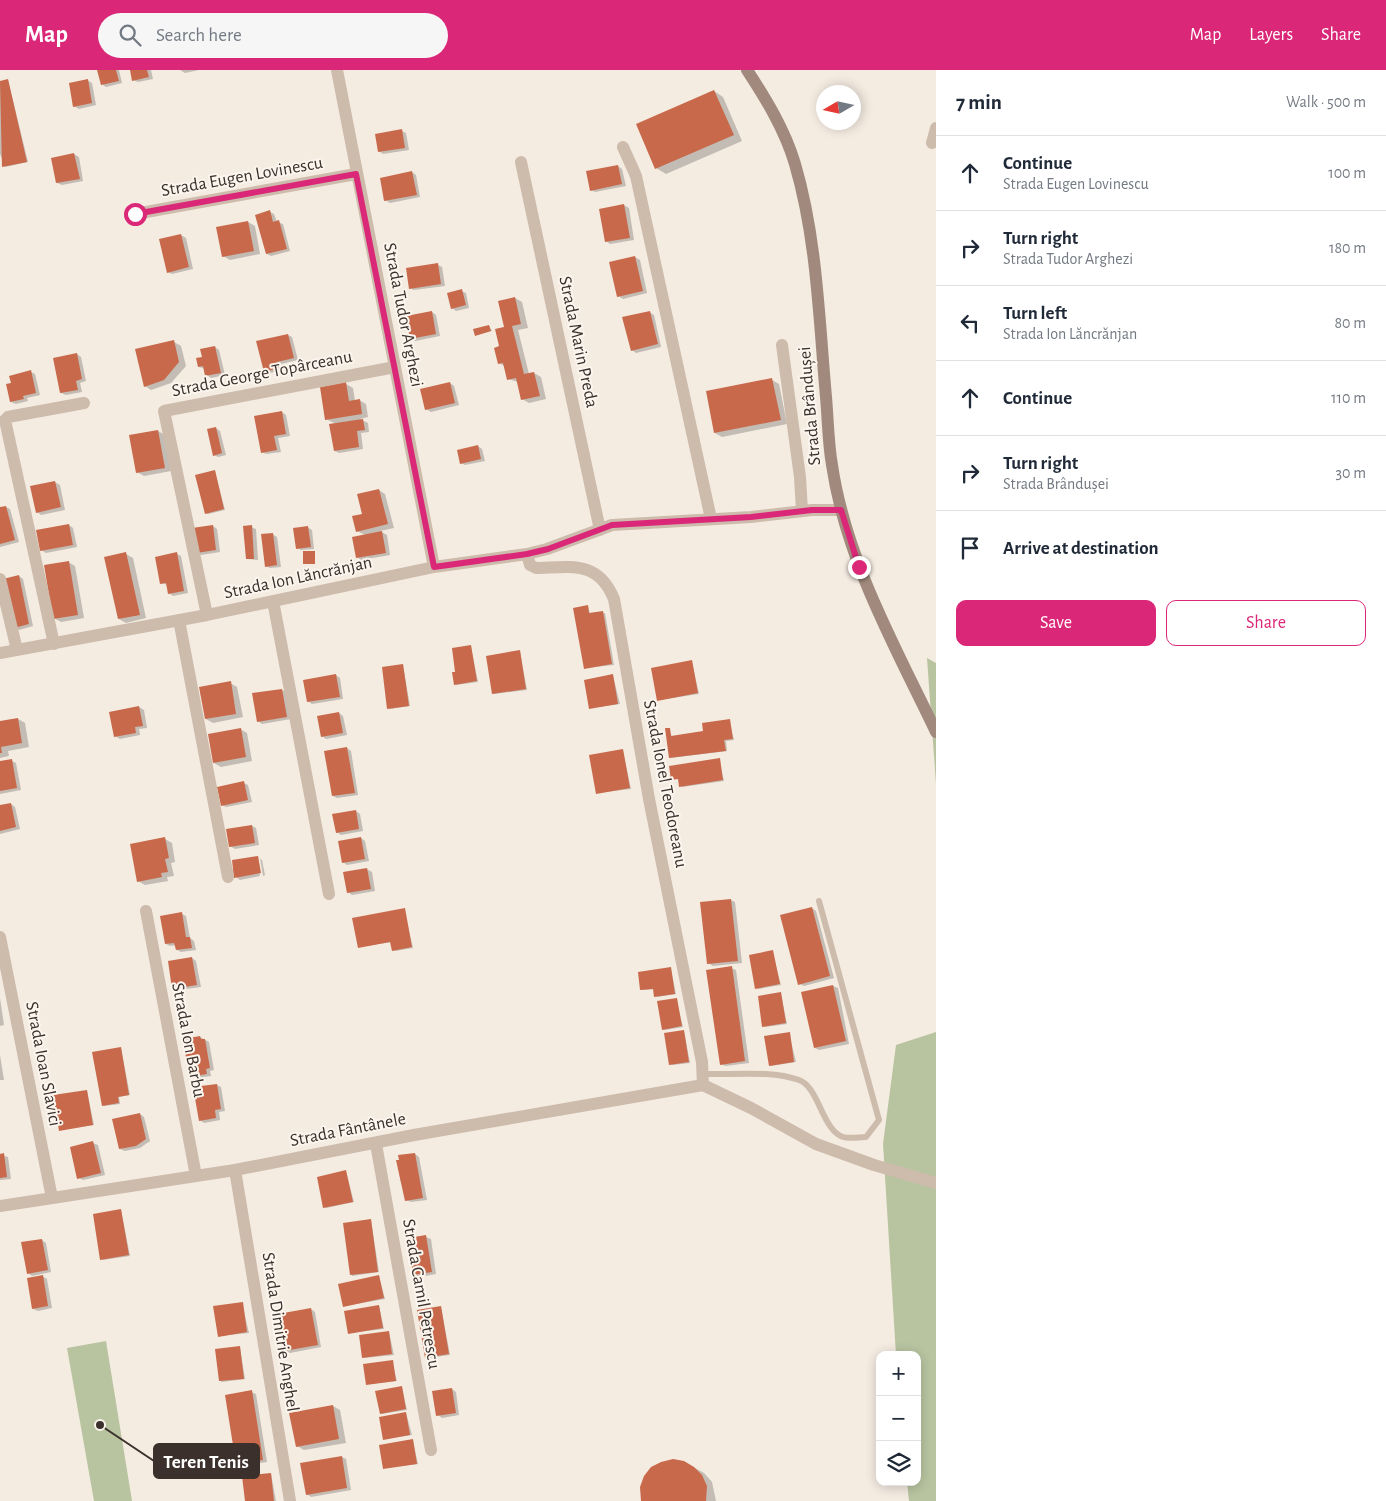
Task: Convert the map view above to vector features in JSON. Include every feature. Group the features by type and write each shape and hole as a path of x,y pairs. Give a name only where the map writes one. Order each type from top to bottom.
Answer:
{"main road":[{"name":"Strada Brândușei","path":"747,70 778,121 794,163 804,202 814,256 832,464 840,506 859,567 936,732"}],"street":[{"name":"Strada Tudor Arghezi","path":"337,70 434,567"},
{"path":"932,143 936,128"},
{"path":"623,147 636,176 711,520"},
{"name":"Strada Marin Preda","path":"521,162 600,530"},
{"name":"Strada Eugen Lovinescu","path":"135,214 356,174"},
{"path":"782,345 800,476 807,511"},
{"name":"Strada George Topârceanu","path":"207,615 164,410 395,367"},
{"path":"54,644 5,420 8,417 84,404"},
{"name":"Strada Ion Lăncrănjan","path":"0,654 207,615 434,567 527,554 548,549 600,530 632,523 711,520 840,506"},
{"name":"Strada Ionel Teodoreanu","path":"527,554 530,565 536,568 576,566 594,573 607,582 614,599 649,799 703,1079"},
{"path":"0,580 17,650"},
{"path":"273,601 329,894"},
{"path":"179,620 228,876"},
{"name":"Strada Ion Barbu","path":"146,911 196,1176"},
{"name":"Strada Ioan Slavici","path":"0,937 52,1198"},
{"path":"703,1079 816,1144 874,1165 936,1183"},
{"name":"Strada Fântânele","path":"0,1206 235,1170 703,1079"},
{"name":"Strada Camil Petrescu","path":"376,1144 431,1450"},
{"name":"Strada Dimitrie Anghel","path":"235,1170 290,1501"}],"lane":[{"path":"703,1079 768,1075 801,1081 810,1090 834,1130 843,1138 866,1137 878,1120 819,901"}],"green space":[{"path":"927,658 936,663 936,784"},
{"path":"936,1032 936,1501 909,1501 907,1486 921,1486 921,1351 896,1351 883,1144 896,1045"},
{"path":"106,1341 132,1501 94,1501 67,1348"}],"building":[{"path":"97,70 116,70 119,81 101,85"},
{"path":"130,70 147,70 149,77 132,81"},
{"path":"8,79 27,162 2,167 0,81"},
{"path":"88,79 92,103 73,107 69,83"},
{"path":"714,90 734,135 655,169 636,124"},
{"path":"402,129 405,148 378,152 375,134"},
{"path":"74,153 80,179 56,183 51,158"},
{"path":"618,165 622,184 590,191 586,171"},
{"path":"412,171 417,195 384,201 380,178"},
{"path":"624,204 630,238 605,242 599,209"},
{"path":"270,210 273,222 279,220 287,249 266,254 255,215"},
{"path":"248,221 254,251 222,257 216,227"},
{"path":"181,234 189,267 167,273 159,239"},
{"path":"635,256 643,291 617,297 609,262"},
{"path":"438,263 441,284 409,289 406,268"},
{"path":"462,289 466,305 451,309 447,293"},
{"path":"515,297 521,324 512,326 524,374 534,372 540,396 521,400 516,378 507,380 503,363 498,364 494,348 499,346 495,329 504,327 498,301"},
{"path":"432,311 436,334 410,339 406,316"},
{"path":"650,311 658,344 631,351 622,317"},
{"path":"489,325 491,331 475,336 473,329"},
{"path":"288,334 294,358 277,362 279,368 264,372 256,341"},
{"path":"174,340 179,362 164,380 144,387 135,349"},
{"path":"215,346 221,373 205,376 203,366 198,367 196,358 202,357 200,349"},
{"path":"77,353 82,379 76,381 78,390 60,393 53,358"},
{"path":"31,370 36,393 23,396 24,399 10,402 6,384 11,383 9,376"},
{"path":"772,378 781,420 714,433 706,391"},
{"path":"346,382 349,401 360,399 362,414 325,420 320,387"},
{"path":"450,382 455,403 425,410 420,389"},
{"path":"282,411 286,434 274,436 277,450 261,453 254,416"},
{"path":"363,419 365,430 357,431 359,447 334,451 329,424"},
{"path":"216,427 222,453 213,456 207,429"},
{"path":"158,430 165,468 136,473 129,435"},
{"path":"478,445 481,459 460,464 457,450"},
{"path":"215,470 224,509 205,514 195,475"},
{"path":"55,481 61,507 36,513 30,486"},
{"path":"379,489 388,524 356,532 352,516 362,514 357,494"},
{"path":"6,506 15,540 0,544 0,507"},
{"path":"69,524 73,545 40,551 36,530"},
{"path":"213,525 216,550 196,553 192,528"},
{"path":"252,525 254,559 246,559 243,526"},
{"path":"308,526 311,547 296,549 293,528"},
{"path":"382,531 386,553 356,558 352,537"},
{"path":"273,533 277,565 265,567 261,534"},
{"path":"303,551 315,551 315,564 303,564"},
{"path":"126,552 140,615 118,619 104,557"},
{"path":"177,552 184,591 168,594 166,583 160,584 155,557"},
{"path":"69,561 78,615 53,619 44,565"},
{"path":"19,575 29,624 14,628 3,579"},
{"path":"588,605 589,613 603,611 612,664 584,669 573,608"},
{"path":"471,645 477,681 454,685 452,672 455,672 452,648"},
{"path":"520,650 526,689 492,694 486,656"},
{"path":"692,660 698,693 657,701 651,668"},
{"path":"403,664 409,706 387,709 382,667"},
{"path":"336,674 340,697 307,702 303,680"},
{"path":"613,674 618,704 589,709 584,680"},
{"path":"231,681 236,714 205,719 199,687"},
{"path":"282,689 287,717 257,722 252,693"},
{"path":"139,706 143,726 135,727 136,733 114,737 109,712"},
{"path":"339,712 343,733 321,737 317,716"},
{"path":"18,718 22,743 1,747 2,753 0,753 0,721"},
{"path":"730,719 733,739 724,740 726,751 669,758 665,728 670,728 671,736 703,731 702,723"},
{"path":"241,728 246,757 213,763 208,734"},
{"path":"347,747 355,793 332,796 324,751"},
{"path":"623,749 630,788 596,794 589,755"},
{"path":"720,758 723,780 679,787 678,779 671,780 669,766"},
{"path":"12,759 17,788 0,791 0,761"},
{"path":"244,781 248,800 221,806 217,787"},
{"path":"11,803 16,827 0,831 0,805"},
{"path":"356,810 359,829 336,833 332,814"},
{"path":"252,825 255,843 229,847 226,829"},
{"path":"165,837 169,858 165,859 168,872 161,873 162,877 137,882 130,844"},
{"path":"361,837 365,859 342,863 338,841"},
{"path":"258,856 261,873 234,878 232,860"},
{"path":"367,868 371,889 347,893 343,872"},
{"path":"731,899 738,961 707,964 700,902"},
{"path":"812,907 830,976 798,985 780,915"},
{"path":"405,908 412,947 392,951 390,942 358,948 352,918"},
{"path":"182,912 186,937 190,937 192,948 176,950 174,943 165,944 160,916"},
{"path":"773,950 780,984 755,989 749,955"},
{"path":"192,957 197,985 172,989 168,961"},
{"path":"732,966 745,1061 720,1065 706,970"},
{"path":"671,967 675,994 654,997 653,989 640,990 638,972"},
{"path":"833,985 846,1041 814,1048 801,992"},
{"path":"781,992 786,1023 762,1027 758,996"},
{"path":"677,998 682,1026 662,1030 657,1001"},
{"path":"684,1030 689,1062 669,1065 664,1033"},
{"path":"790,1032 794,1062 769,1066 764,1036"},
{"path":"200,1036 201,1039 205,1039 210,1068 206,1069 207,1074 189,1077 183,1039"},
{"path":"121,1047 129,1095 118,1097 119,1103 102,1106 92,1052"},
{"path":"217,1084 221,1109 215,1110 216,1118 199,1121 193,1087"},
{"path":"87,1090 93,1125 59,1131 53,1095"},
{"path":"140,1113 146,1139 136,1146 119,1149 112,1119"},
{"path":"93,1141 101,1173 77,1179 70,1147"},
{"path":"4,1153 7,1177 0,1178 0,1154"},
{"path":"415,1153 423,1198 405,1201 396,1160 399,1160 398,1155"},
{"path":"346,1170 353,1202 323,1208 317,1177"},
{"path":"121,1209 129,1255 100,1260 93,1214"},
{"path":"371,1219 378,1272 350,1275 343,1223"},
{"path":"426,1235 432,1272 413,1275 408,1238"},
{"path":"42,1239 48,1270 27,1274 21,1242"},
{"path":"43,1275 48,1306 32,1309 27,1278"},
{"path":"379,1275 384,1298 343,1307 338,1284"},
{"path":"243,1302 247,1332 218,1337 213,1306"},
{"path":"379,1305 383,1328 348,1334 344,1311"},
{"path":"441,1306 449,1354 425,1358 417,1310"},
{"path":"311,1308 318,1345 284,1351 278,1314"},
{"path":"389,1331 392,1354 362,1358 359,1335"},
{"path":"240,1346 244,1379 219,1381 215,1349"},
{"path":"393,1360 396,1381 366,1385 363,1364"},
{"path":"402,1386 406,1409 380,1414 375,1391"},
{"path":"452,1388 456,1413 436,1416 432,1391"},
{"path":"252,1390 263,1460 236,1464 225,1395"},
{"path":"333,1405 339,1439 296,1447 289,1413"},
{"path":"406,1412 410,1435 383,1440 379,1417"},
{"path":"413,1439 417,1464 383,1469 379,1445"},
{"path":"342,1456 347,1488 306,1495 300,1463"},
{"path":"673,1459 684,1461 702,1475 707,1486 706,1501 641,1501 640,1487 644,1476 651,1467"},
{"path":"271,1473 274,1501 245,1501 242,1476"}],"place":[{"name":"Teren Tenis","path":"100,1425"}],"route":[{"path":"135,214 356,174 434,567 527,554 548,549 612,525 711,520 812,510 833,512 841,510 859,567"}]}
